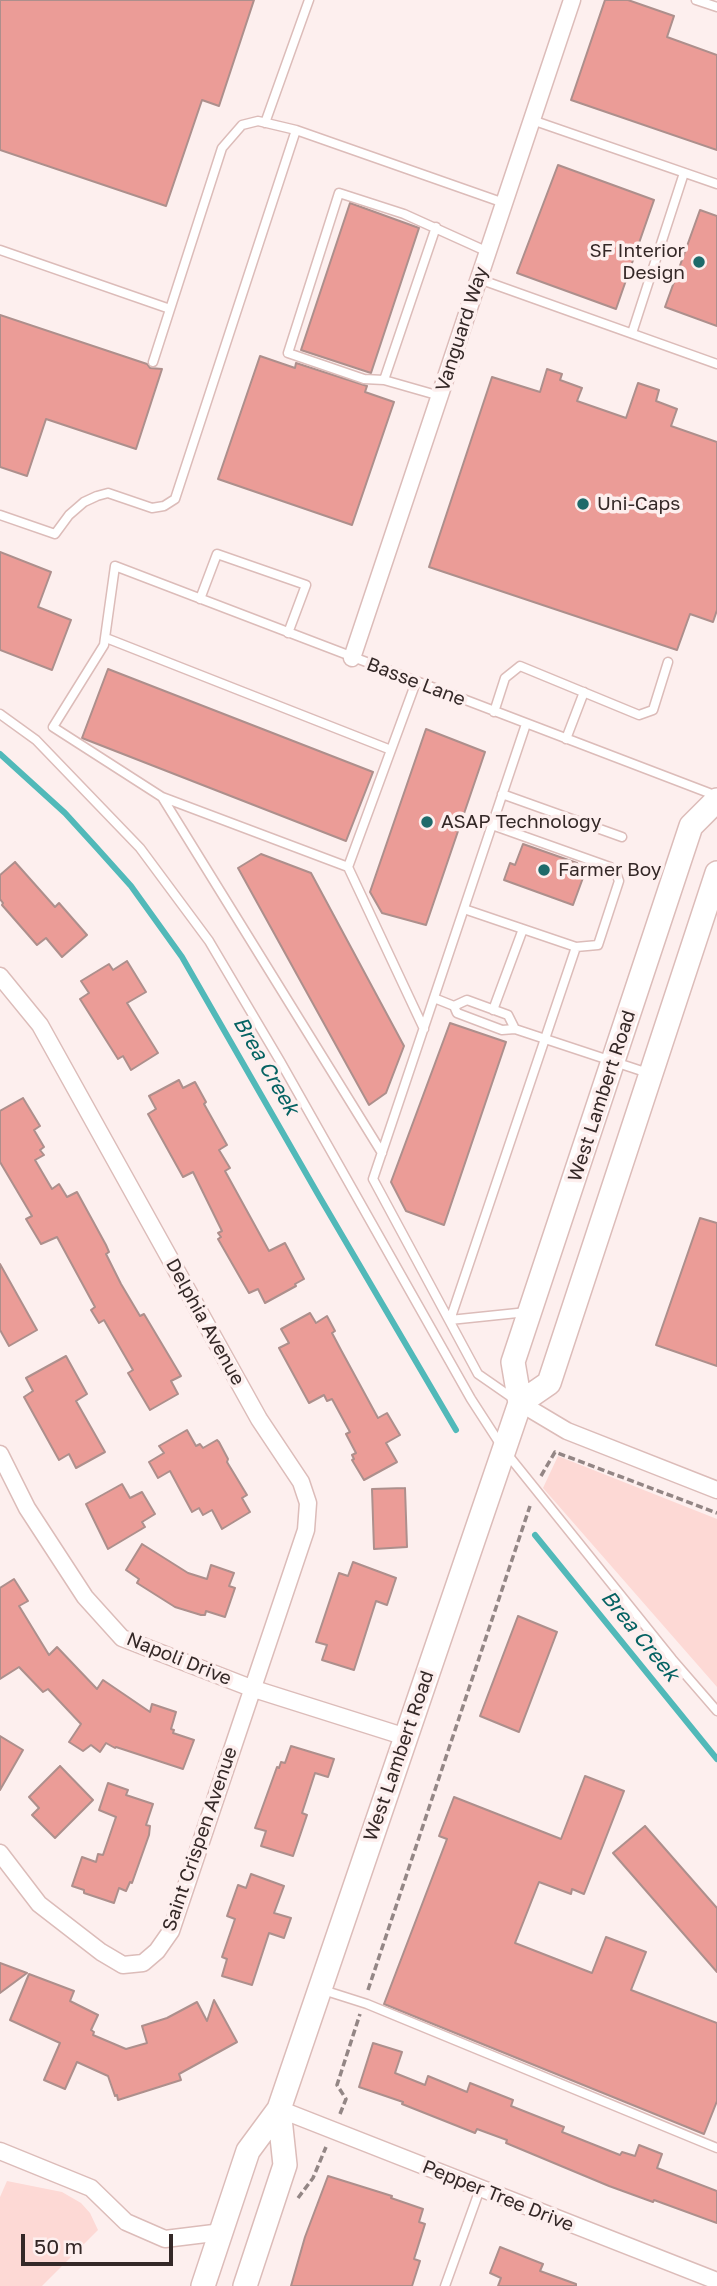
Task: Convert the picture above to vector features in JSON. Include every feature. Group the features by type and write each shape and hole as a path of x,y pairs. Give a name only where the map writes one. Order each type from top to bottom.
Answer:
{"main road":[{"name":"West Lambert Road","path":"203,2286 248,2151 279,2109 520,1403 513,1362 691,826 717,798"},
{"name":"West Lambert Road","path":"520,1403 549,1383 717,873"},
{"name":"West Lambert Road","path":"245,2286 285,2165 279,2109"}],"street":[{"name":"Vanguard Way","path":"352,658 572,0"},
{"name":"Delphia Avenue","path":"0,976 40,1025 253,1407 301,1482 308,1503 306,1530 251,1688"},
{"path":"520,1403 567,1431 717,1490"},
{"name":"Napoli Drive","path":"0,1454 27,1508 85,1597 122,1638 251,1688 406,1737"},
{"name":"Saint Crispen Avenue","path":"0,1853 38,1904 101,1952 123,1965 143,1963 158,1951 171,1931 251,1688"},
{"name":"Pepper Tree Drive","path":"279,2109 717,2281"},
{"path":"0,2151 90,2188 126,2222 165,2239 222,2232"}],"lane":[{"path":"265,123 309,0"},
{"path":"696,0 717,7"},
{"path":"532,120 717,184"},
{"path":"153,362 222,148 242,125 258,121 296,130 504,203"},
{"path":"0,515 55,534 69,515 84,502 97,496 108,493 152,508 164,506 175,499 296,130"},
{"path":"632,333 684,173"},
{"path":"440,396 384,380 364,379 288,353 339,193 436,227 488,252"},
{"path":"384,380 436,227"},
{"path":"0,250 170,309"},
{"path":"479,279 717,364"},
{"path":"200,599 217,554 306,585 288,633"},
{"name":"Basse Lane","path":"106,638 115,566 717,798"},
{"path":"391,750 106,638 53,727 162,797 348,867 424,1029"},
{"path":"494,712 506,678 520,666 639,715 653,710 668,662"},
{"path":"348,867 416,682"},
{"path":"566,739 584,692"},
{"path":"0,715 36,740 140,848 209,942 280,1060 471,1399 504,1450 717,1711"},
{"path":"520,1403 478,1374 373,1179 526,724"},
{"path":"502,794 622,837"},
{"path":"162,797 382,1153"},
{"path":"464,909 576,947 598,945 619,881 616,873 610,867 492,825"},
{"path":"493,1010 523,929"},
{"path":"450,1320 576,947"},
{"path":"434,998 454,1006 457,1013 502,1030 515,1029 650,1073"},
{"path":"454,1006 467,1000 508,1015 515,1029"},
{"path":"450,1320 530,1311"},
{"path":"321,1989 364,2003 717,2148"},
{"path":"445,2286 480,2189"}],"path":[{"path":"294,2210 298,2197 313,2178 346,2099 337,2085 536,1490 555,1452 717,1513"}],"shaded area":[{"path":"558,1456 717,1519 717,1687 543,1488"},
{"path":"7,2181 62,2192 81,2203 90,2213 98,2230 42,2286 0,2286 0,2197"}],"building":[{"path":"0,0 254,0 219,106 202,100 166,206 0,150"},
{"path":"605,0 628,0 674,16 667,37 717,55 717,150 571,100"},
{"path":"558,165 654,200 616,309 517,273"},
{"path":"350,203 419,228 371,373 301,350"},
{"name":"SF Interior Design","path":"700,210 717,216 717,326 665,307"},
{"path":"0,315 147,364 150,368 162,369 136,449 46,419 27,476 0,467"},
{"path":"260,356 295,368 296,363 367,386 365,392 394,402 352,525 218,479"},
{"name":"Uni-Caps","path":"547,369 562,374 560,380 582,388 577,401 626,418 638,383 659,390 656,401 677,409 671,426 717,442 717,610 713,622 690,614 677,650 429,567 492,377 540,392"},
{"path":"0,552 51,572 38,607 71,620 52,670 0,650"},
{"path":"108,669 373,772 346,841 82,738"},
{"name":"ASAP Technology","path":"426,729 485,752 426,925 382,913 370,892"},
{"name":"Farmer Boy","path":"523,844 577,863 584,875 573,905 504,880 510,863 515,865"},
{"path":"261,854 311,873 404,1046 386,1093 369,1105 238,868"},
{"path":"15,862 55,907 59,903 87,935 62,957 46,938 37,945 2,905 0,875"},
{"path":"127,961 146,992 127,1003 158,1053 131,1070 123,1056 118,1059 80,999 89,993 81,981 109,964 113,970"},
{"path":"450,1023 506,1042 444,1225 406,1211 391,1182"},
{"path":"179,1080 183,1088 195,1082 206,1102 204,1104 227,1145 219,1150 230,1168 225,1171 269,1251 285,1243 304,1279 265,1303 258,1289 249,1293 218,1239 221,1237 218,1233 222,1231 193,1172 183,1177 148,1114 156,1109 149,1096"},
{"path":"23,1098 40,1126 34,1130 44,1147 40,1150 44,1155 35,1160 52,1189 59,1184 67,1197 77,1192 106,1245 109,1252 106,1254 121,1284 140,1316 144,1314 181,1376 171,1381 178,1394 150,1410 128,1373 133,1370 104,1320 99,1323 91,1310 95,1307 57,1237 41,1244 26,1219 32,1216 0,1162 0,1111"},
{"path":"700,1218 717,1223 717,1366 656,1345"},
{"path":"0,1264 37,1330 9,1346 0,1330"},
{"path":"310,1313 316,1323 327,1316 335,1331 332,1333 378,1418 387,1413 400,1435 386,1443 397,1462 364,1480 352,1460 352,1455 356,1453 346,1434 350,1432 332,1399 327,1401 324,1395 309,1403 279,1348 289,1343 281,1329"},
{"path":"66,1356 87,1394 76,1401 105,1452 76,1468 69,1454 59,1460 24,1397 33,1391 26,1378"},
{"path":"187,1430 196,1446 200,1444 203,1448 217,1440 219,1442 227,1462 247,1495 242,1498 250,1512 222,1529 212,1510 203,1515 199,1508 192,1512 170,1471 158,1478 149,1462 164,1453 159,1446"},
{"path":"122,1484 130,1498 142,1492 155,1514 142,1522 145,1527 108,1549 86,1504"},
{"path":"405,1488 407,1547 374,1549 372,1489"},
{"path":"142,1544 188,1573 207,1579 211,1565 234,1573 229,1586 235,1588 225,1617 206,1611 205,1615 201,1615 175,1607 137,1583 139,1579 126,1570"},
{"path":"353,1562 396,1578 387,1605 376,1601 354,1670 322,1660 327,1645 316,1642 339,1573 348,1576"},
{"path":"14,1579 28,1601 19,1606 49,1655 57,1647 97,1689 103,1680 150,1712 152,1704 176,1712 171,1729 174,1730 173,1733 194,1740 183,1769 106,1743 100,1752 91,1745 83,1751 69,1742 81,1724 48,1689 43,1692 19,1667 0,1679 0,1588"},
{"path":"518,1616 557,1632 519,1732 480,1716"},
{"path":"0,1736 23,1750 0,1790"},
{"path":"291,1746 334,1759 328,1777 315,1773 302,1813 307,1815 293,1856 261,1846 266,1831 255,1828 277,1767 279,1768 281,1762 285,1763"},
{"path":"60,1766 93,1800 55,1838 32,1815 39,1808 29,1797"},
{"path":"585,1776 624,1791 584,1894 572,1889 571,1894 539,1882 515,1943 592,1973 606,1937 646,1952 631,1990 717,2023 717,2101 704,2134 384,2004 447,1839 439,1836 454,1797 561,1839"},
{"path":"108,1783 128,1790 126,1795 153,1804 146,1825 150,1826 149,1835 132,1883 130,1882 126,1891 119,1888 114,1903 72,1886 82,1857 96,1862 98,1854 103,1855 116,1817 99,1810"},
{"path":"645,1826 717,1908 717,1972 613,1853"},
{"path":"251,1874 284,1886 274,1913 291,1918 284,1938 269,1933 252,1985 222,1976 227,1959 222,1957 235,1919 227,1916 238,1885 246,1888"},
{"path":"0,1963 27,1973 0,1993"},
{"path":"29,1974 74,1991 70,2001 98,2015 91,2030 93,2035 126,2049 147,2043 142,2026 167,2018 197,2002 207,2021 214,2000 237,2042 179,2074 181,2080 118,2100 108,2076 77,2062 65,2089 44,2080 60,2043 10,2020"},
{"path":"373,2043 402,2052 395,2073 425,2085 428,2076 467,2092 470,2083 513,2100 511,2106 564,2127 562,2132 620,2155 622,2152 635,2156 639,2145 662,2154 657,2168 717,2191 717,2223 609,2186 506,2143 507,2140 477,2129 475,2133 402,2104 403,2102 359,2087"},
{"path":"328,2176 392,2196 391,2198 423,2209 419,2222 425,2224 414,2259 420,2261 412,2286 291,2286 305,2237"},
{"path":"500,2247 543,2264 540,2271 576,2286 498,2286 501,2278 490,2273"}],"waterway":[{"name":"Brea Creek","path":"0,754 65,813 131,886 182,957 456,1430"},
{"name":"Brea Creek","path":"535,1535 717,1759"}],"place":[{"name":"SF Interior Design","path":"699,262"},
{"name":"Uni-Caps","path":"583,504"},
{"name":"ASAP Technology","path":"427,822"},
{"name":"Farmer Boy","path":"544,870"}]}
